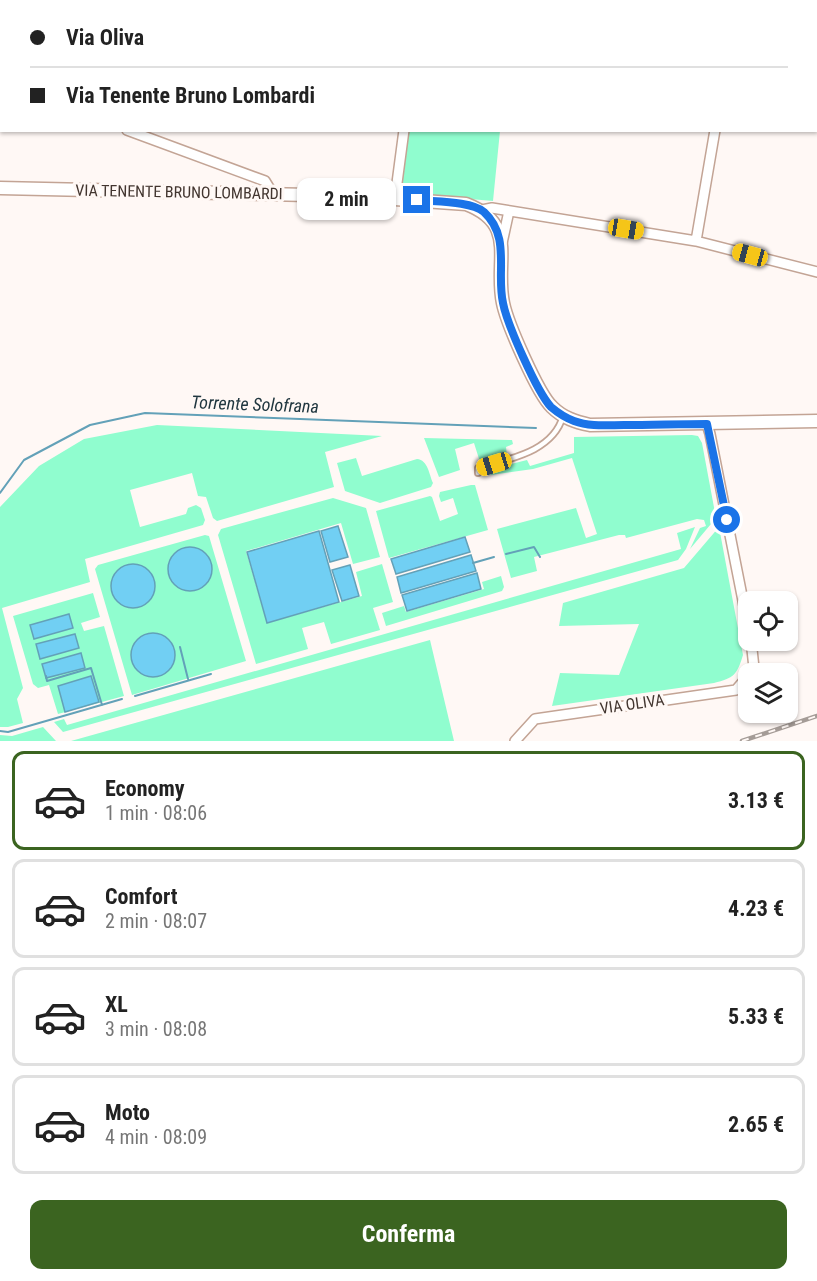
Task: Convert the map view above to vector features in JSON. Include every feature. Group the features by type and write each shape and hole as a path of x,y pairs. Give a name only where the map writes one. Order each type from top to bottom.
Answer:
{"main road":[{"name":"VIA TENENTE BRUNO LOMBARDI","path":"0,188 395,198 466,204 482,210"},
{"path":"482,210 494,223 502,245 503,303 510,326 543,396 563,416 590,425 817,421"}],"street":[{"path":"132,132 265,181 273,194"},
{"path":"395,198 404,132"},
{"path":"696,241 715,132"},
{"path":"482,210 492,208 696,241 817,272"},
{"path":"494,223 508,211"},
{"path":"502,245 508,211"},
{"path":"707,424 741,591"},
{"name":"VIA OLIVA","path":"526,727 535,719 549,716 736,690 738,688"},
{"path":"515,741 526,727"},
{"path":"525,741 526,727"}],"lane":[{"path":"478,473 478,468 530,453 550,438 563,416"}],"green space":[{"path":"407,132 500,132 493,201 401,193"},
{"path":"157,425 382,436 325,452 334,487 217,521 213,518 206,497 198,496 192,473 130,490 140,527 186,514 188,508 196,505 201,508 205,520 203,525 85,559 90,582 2,608 23,688 17,699 23,723 0,727 0,507 39,466 84,439"},
{"path":"698,436 702,443 716,518 690,549 700,528 706,526 704,520 697,519 626,538 625,535 619,535 534,557 537,571 511,578 497,529 576,508 586,538 597,534 572,458 533,469 491,475 489,471 491,469 527,460 530,466 574,453 574,437"},
{"path":"424,438 512,440 513,444 506,447 507,456 480,462 474,443 455,449 460,470 439,477"},
{"path":"356,458 362,476 417,459 421,460 426,465 433,483 431,487 380,503 345,491 337,463"},
{"path":"475,485 488,530 389,558 376,511 430,496 440,521 458,514 453,498 441,502 440,492"},
{"path":"333,498 366,508 380,557 353,564 341,523 246,551 267,623 362,596 356,572 382,564 393,602 373,608 380,630 331,644 324,622 302,628 308,649 256,664 218,535 221,529"},
{"path":"695,527 686,549 678,560 63,732 54,722 64,719 67,725 681,549 677,533"},
{"path":"719,527 738,628 738,651 742,651 743,655 734,675 714,683 552,706 560,673 619,675 639,624 559,626 563,603 684,568"},
{"path":"205,535 209,536 246,661 132,695 95,569 98,565"},
{"path":"501,576 504,587 502,591 386,626 382,613 404,606 406,612 484,589 482,582"},
{"path":"93,593 100,617 81,623 84,631 104,626 124,696 58,714 49,685 38,688 33,684 13,616"},
{"path":"430,640 454,741 71,741"},
{"path":"43,727 56,741 0,741 0,735 12,736"}],"water":[{"path":"338,526 348,557 330,562 321,531"},
{"path":"319,531 339,602 267,623 247,552"},
{"path":"465,537 470,552 396,574 391,559"},
{"path":"190,547 199,548 206,553 211,560 211,578 206,585 199,590 190,591 181,590 174,585 169,578 168,569 169,560 174,553 181,548"},
{"path":"471,555 476,571 401,593 397,577"},
{"path":"133,564 142,565 149,570 154,577 154,595 149,602 142,607 133,608 124,607 117,602 112,595 111,586 112,577 117,570 124,565"},
{"path":"350,565 359,596 342,601 332,570"},
{"path":"477,573 481,589 407,611 402,595"},
{"path":"69,614 73,628 34,639 30,625"},
{"path":"153,633 162,634 169,639 174,646 174,664 169,671 162,676 153,677 144,676 137,671 132,664 131,655 132,646 137,639 144,634"},
{"path":"75,634 79,648 40,659 36,644"},
{"path":"81,653 85,668 46,678 42,664"},
{"path":"91,676 99,702 65,712 58,686"}],"waterway":[{"name":"Torrente Solofrana","path":"0,493 24,460 90,425 145,413 536,428"},
{"path":"506,554 534,547 540,557"},
{"path":"473,563 494,557"},
{"path":"180,647 188,679"},
{"path":"46,676 47,681 91,668 102,705"},
{"path":"135,696 211,674"},
{"path":"0,731 8,732 122,699"}],"railway":[{"path":"742,741 817,716"}],"route":[{"path":"417,200 466,204 482,210 494,223 502,245 503,303 510,326 543,396 563,416 590,425 707,424 727,520"}]}
